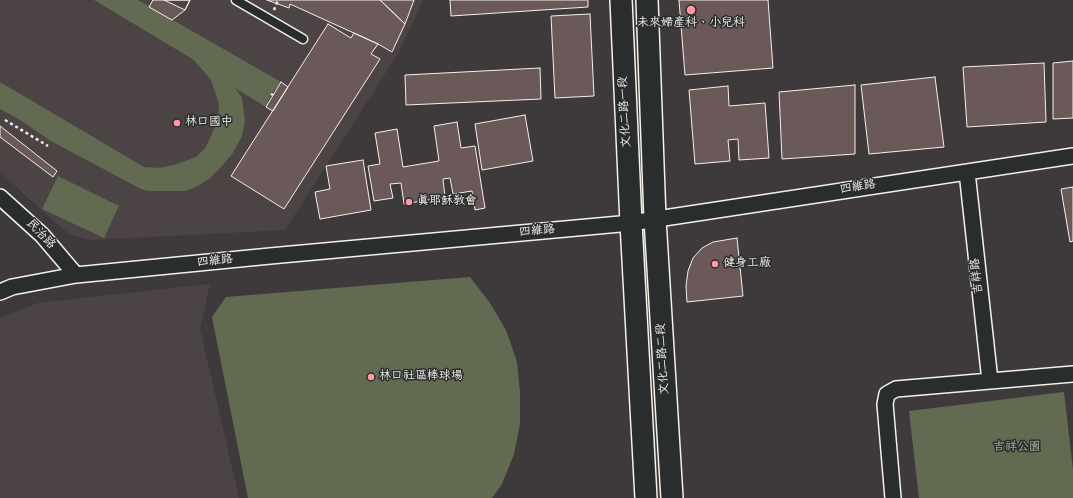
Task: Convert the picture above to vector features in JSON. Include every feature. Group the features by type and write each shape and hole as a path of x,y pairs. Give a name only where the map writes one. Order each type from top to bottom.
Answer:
{"street":[{"name":"文化二路一段","path":"621,0 630,223"},
{"name":"文化二路一段","path":"647,0 655,219"},
{"name":"四維路","path":"0,292 12,287 76,275 630,223 1073,156"},
{"name":"吉祥路","path":"967,172 990,381"},
{"name":"民治路","path":"0,197 42,235 76,275"},
{"name":"文化二路二段","path":"655,219 672,498"},
{"path":"630,223 646,498"},
{"path":"893,498 885,404 887,394 896,389 1073,374"}],"lane":[{"path":"236,0 303,39"}],"path":[{"path":"5,120 48,146"}],"shaded area":[{"name":"林口國中","path":"0,0 423,0 399,52 285,230 91,240 71,235 0,172"},
{"path":"210,284 200,329 239,498 0,498 0,318 38,303"}],"green space":[{"path":"94,0 138,0 281,82 271,94 266,107 235,88 242,98 245,121 242,136 233,153 220,168 210,178 198,186 185,191 148,191 141,189 51,141 20,120 0,109 0,82 144,167 160,168 177,164 196,157 206,147 218,120 219,104 211,80 194,60"},
{"path":"58,176 119,206 104,238 42,209"},
{"name":"林口社區棒球場","path":"470,277 490,303 506,330 517,362 520,392 520,424 514,454 502,484 492,498 248,498 212,317 226,297"},
{"name":"吉祥公園","path":"1064,392 1073,470 1073,498 919,498 909,411"}],"building":[{"path":"153,0 190,0 185,10 172,20 149,7"},
{"path":"164,0 190,0 185,10"},
{"path":"267,0 380,0 405,24 392,52 378,44 290,4 289,8"},
{"path":"380,0 414,0 405,24"},
{"path":"450,0 588,0 588,7 451,16"},
{"path":"679,0 768,0 773,68 685,75"},
{"path":"590,14 594,96 555,98 551,16"},
{"path":"328,24 351,38 354,33 378,44 371,54 380,59 284,209 231,176"},
{"path":"1073,61 1073,118 1053,119 1053,63"},
{"path":"1044,63 1046,122 967,127 963,67"},
{"path":"540,68 541,99 406,105 405,75"},
{"path":"935,77 944,147 869,154 861,85"},
{"path":"281,82 288,87 273,111 266,107"},
{"path":"855,85 855,154 782,159 779,92"},
{"path":"728,86 729,106 765,103 769,158 739,160 738,139 728,140 730,161 695,164 689,90"},
{"path":"525,115 533,161 482,170 475,124"},
{"path":"457,122 461,148 475,146 485,208 475,210 472,191 453,194 450,178 443,179 445,197 404,204 401,183 390,184 393,198 374,201 368,166 380,164 375,133 397,129 403,167 439,161 434,126"},
{"path":"0,126 57,171 53,177 0,137"},
{"path":"363,160 371,210 320,219 315,192 330,189 326,166"},
{"path":"1073,187 1073,241 1070,242 1061,189"},
{"name":"健身工廠","path":"737,238 743,296 687,302 686,286 688,271 693,258 702,248 713,242"}],"place":[{"name":"未來婦產科、小兒科","path":"691,10"},
{"name":"林口國中","path":"177,123"},
{"name":"真耶穌教會","path":"409,202"},
{"name":"健身工廠","path":"715,264"},
{"name":"林口社區棒球場","path":"371,377"}]}
